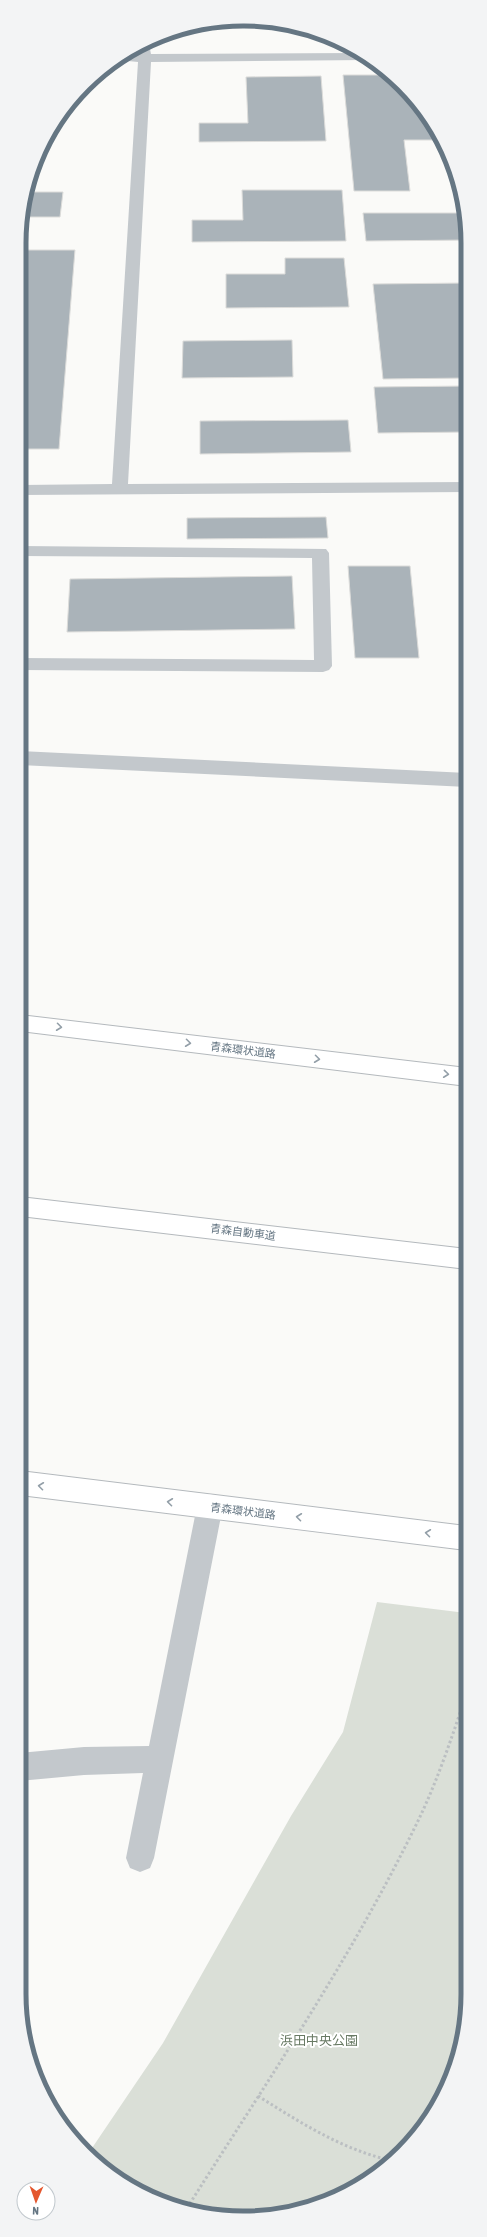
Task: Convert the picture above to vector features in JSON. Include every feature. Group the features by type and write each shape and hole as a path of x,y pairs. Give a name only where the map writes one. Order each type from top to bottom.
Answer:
{"highway":[{"name":"青森環状道路","path":"26,1024 461,1076"},
{"name":"青森自動車道","path":"26,1207 461,1258"},
{"name":"青森環状道路","path":"26,1484 461,1537"}],"street":[{"path":"120,489 144,52 355,57"},
{"path":"26,490 461,487"},
{"path":"26,551 320,553 323,666 26,664"},
{"path":"26,758 461,780"},
{"path":"140,1858 161,1759 210,1506"},
{"path":"26,1766 84,1761 161,1759"}],"path":[{"path":"189,2204 258,2096 366,1919 415,1826 461,1708"},
{"path":"258,2096 326,2136 376,2158 384,2159"}],"green space":[{"name":"浜田中央公園","path":"377,1602 461,1612 461,2008 454,2050 439,2090 416,2126 387,2157 376,2166 340,2189 300,2204 258,2211 229,2211 187,2204 147,2189 111,2166 92,2149 163,2043 291,1816 343,1732"}],"building":[{"path":"229,26 267,27 216,28"},
{"path":"343,75 381,75 407,100 435,140 404,140 410,191 354,191"},
{"path":"321,76 326,141 199,142 199,123 248,123 246,77"},
{"path":"242,190 342,190 346,241 192,242 192,220 243,220"},
{"path":"32,192 63,192 60,217 28,217"},
{"path":"363,213 459,213 461,240 366,241"},
{"path":"26,250 75,250 59,449 26,449"},
{"path":"285,258 344,258 349,307 226,308 226,274 285,274"},
{"path":"461,283 461,378 383,379 373,284"},
{"path":"292,340 293,377 182,378 183,341"},
{"path":"461,386 461,432 378,433 374,387"},
{"path":"348,420 351,452 200,454 200,421"},
{"path":"326,517 328,538 187,539 187,518"},
{"path":"348,566 410,566 419,658 355,658"},
{"path":"292,576 295,629 67,632 70,579"}]}
